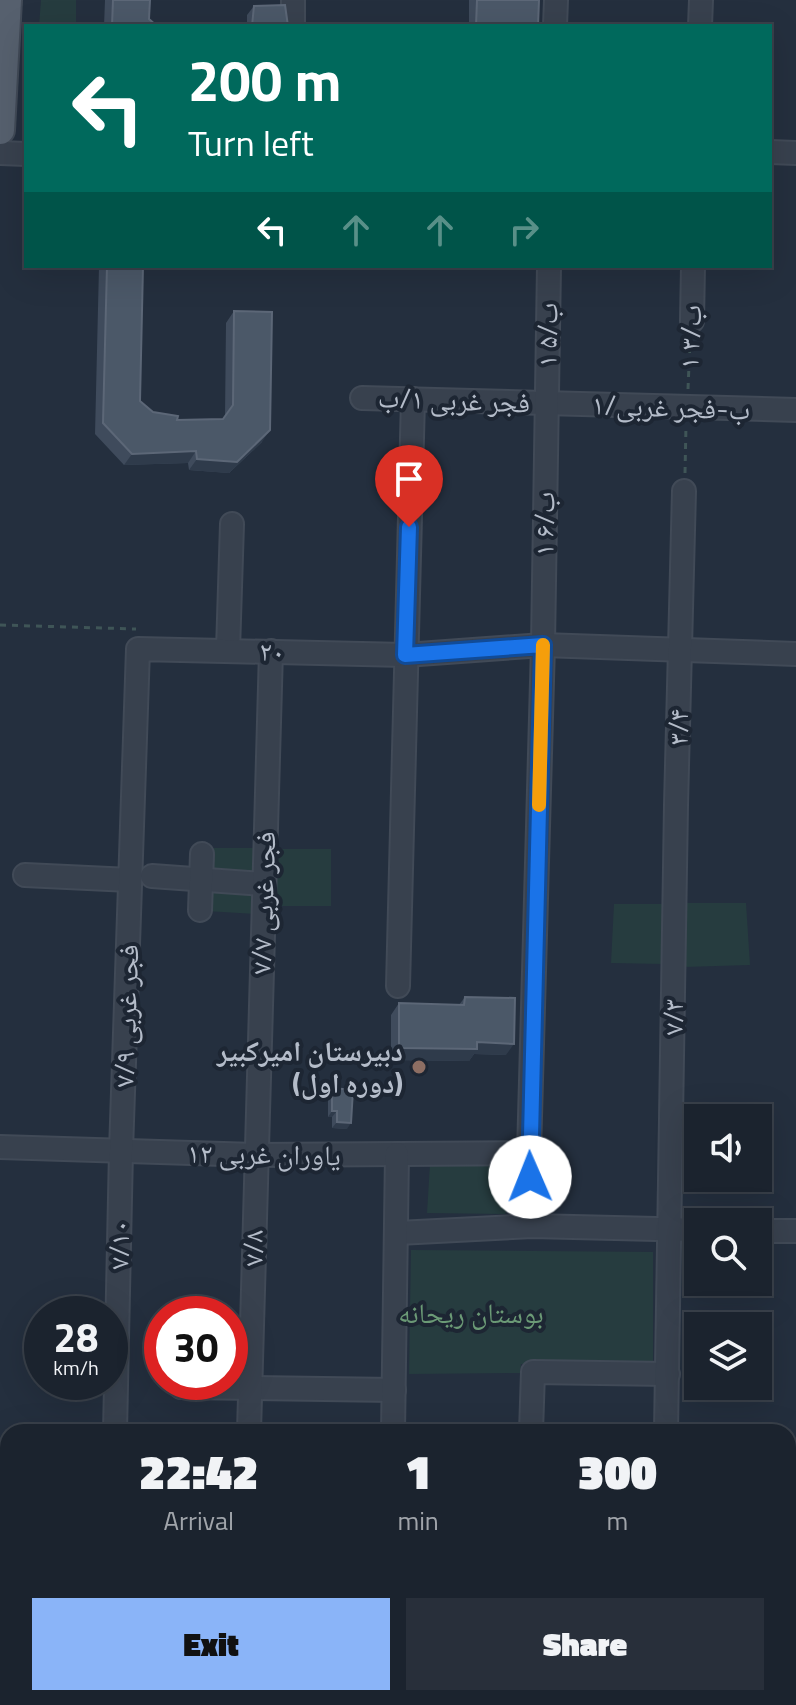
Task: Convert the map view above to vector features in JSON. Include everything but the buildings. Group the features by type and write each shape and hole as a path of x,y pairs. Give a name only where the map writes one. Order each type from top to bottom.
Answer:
{"main road":[{"path":"0,130 7,0"},
{"path":"0,1455 0,1467"}],"street":[{"path":"293,0 293,24"},
{"path":"555,24 556,0"},
{"path":"700,24 701,0"},
{"path":"772,152 796,153"},
{"path":"0,153 24,154"},
{"name":"۱ ب/۵","path":"546,403 549,268"},
{"name":"۱ ب/۳","path":"692,321 693,268"},
{"name":"فجر غربی ۱/ب","path":"362,398 546,403"},
{"path":"398,986 413,399"},
{"name":"۱/ب-فجر غربی","path":"546,403 796,410"},
{"name":"۱ ب/۶","path":"532,1226 529,1153 543,645 546,403"},
{"name":"۳/۴","path":"676,805 684,491"},
{"path":"228,650 232,524"},
{"name":"۲۰","path":"138,649 405,655 543,645 796,654"},
{"name":"۷/۹ فجر غربی","path":"121,1151 138,649"},
{"name":"۷/۷ فجر غربی","path":"255,1155 271,651"},
{"name":"۷/۳","path":"666,1424 676,805"},
{"path":"200,910 202,854"},
{"path":"25,875 130,880"},
{"path":"152,876 264,884"},
{"name":"۱۲ یاوران غربی","path":"0,1147 255,1155 529,1153"},
{"name":"۷/۱۰","path":"115,1424 121,1151"},
{"path":"393,1424 397,1154"},
{"name":"۷/۸","path":"249,1424 255,1155"},
{"path":"398,1233 532,1226 684,1230"},
{"path":"772,1231 796,1231"},
{"path":"531,1424 533,1372 668,1374"},
{"path":"250,1389 394,1390"}],"path":[{"name":"۱ ب/۳","path":"684,491 692,321"},
{"path":"0,625 136,628 138,649"}],"green space":[{"path":"41,0 76,0 76,24 39,24"},
{"path":"209,848 258,848 257,875 209,875"},
{"path":"274,849 331,849 331,906 275,906"},
{"path":"208,886 258,889 256,914 206,911"},
{"path":"684,903 746,903 750,965 684,967"},
{"path":"614,904 665,904 663,964 611,963"},
{"path":"499,1162 518,1179 517,1192 505,1214 427,1213 430,1164"},
{"name":"بوستان ریحانه","path":"411,1250 653,1252 653,1366 521,1364 520,1373 409,1374"}],"slow traffic":[{"path":"539,805 543,645"}],"place":[{"name":"دبیرستان امیرکبیر (دوره اول)","path":"419,1067"}],"route":[{"path":"409,527 405,655 543,645 530,1177"}]}
